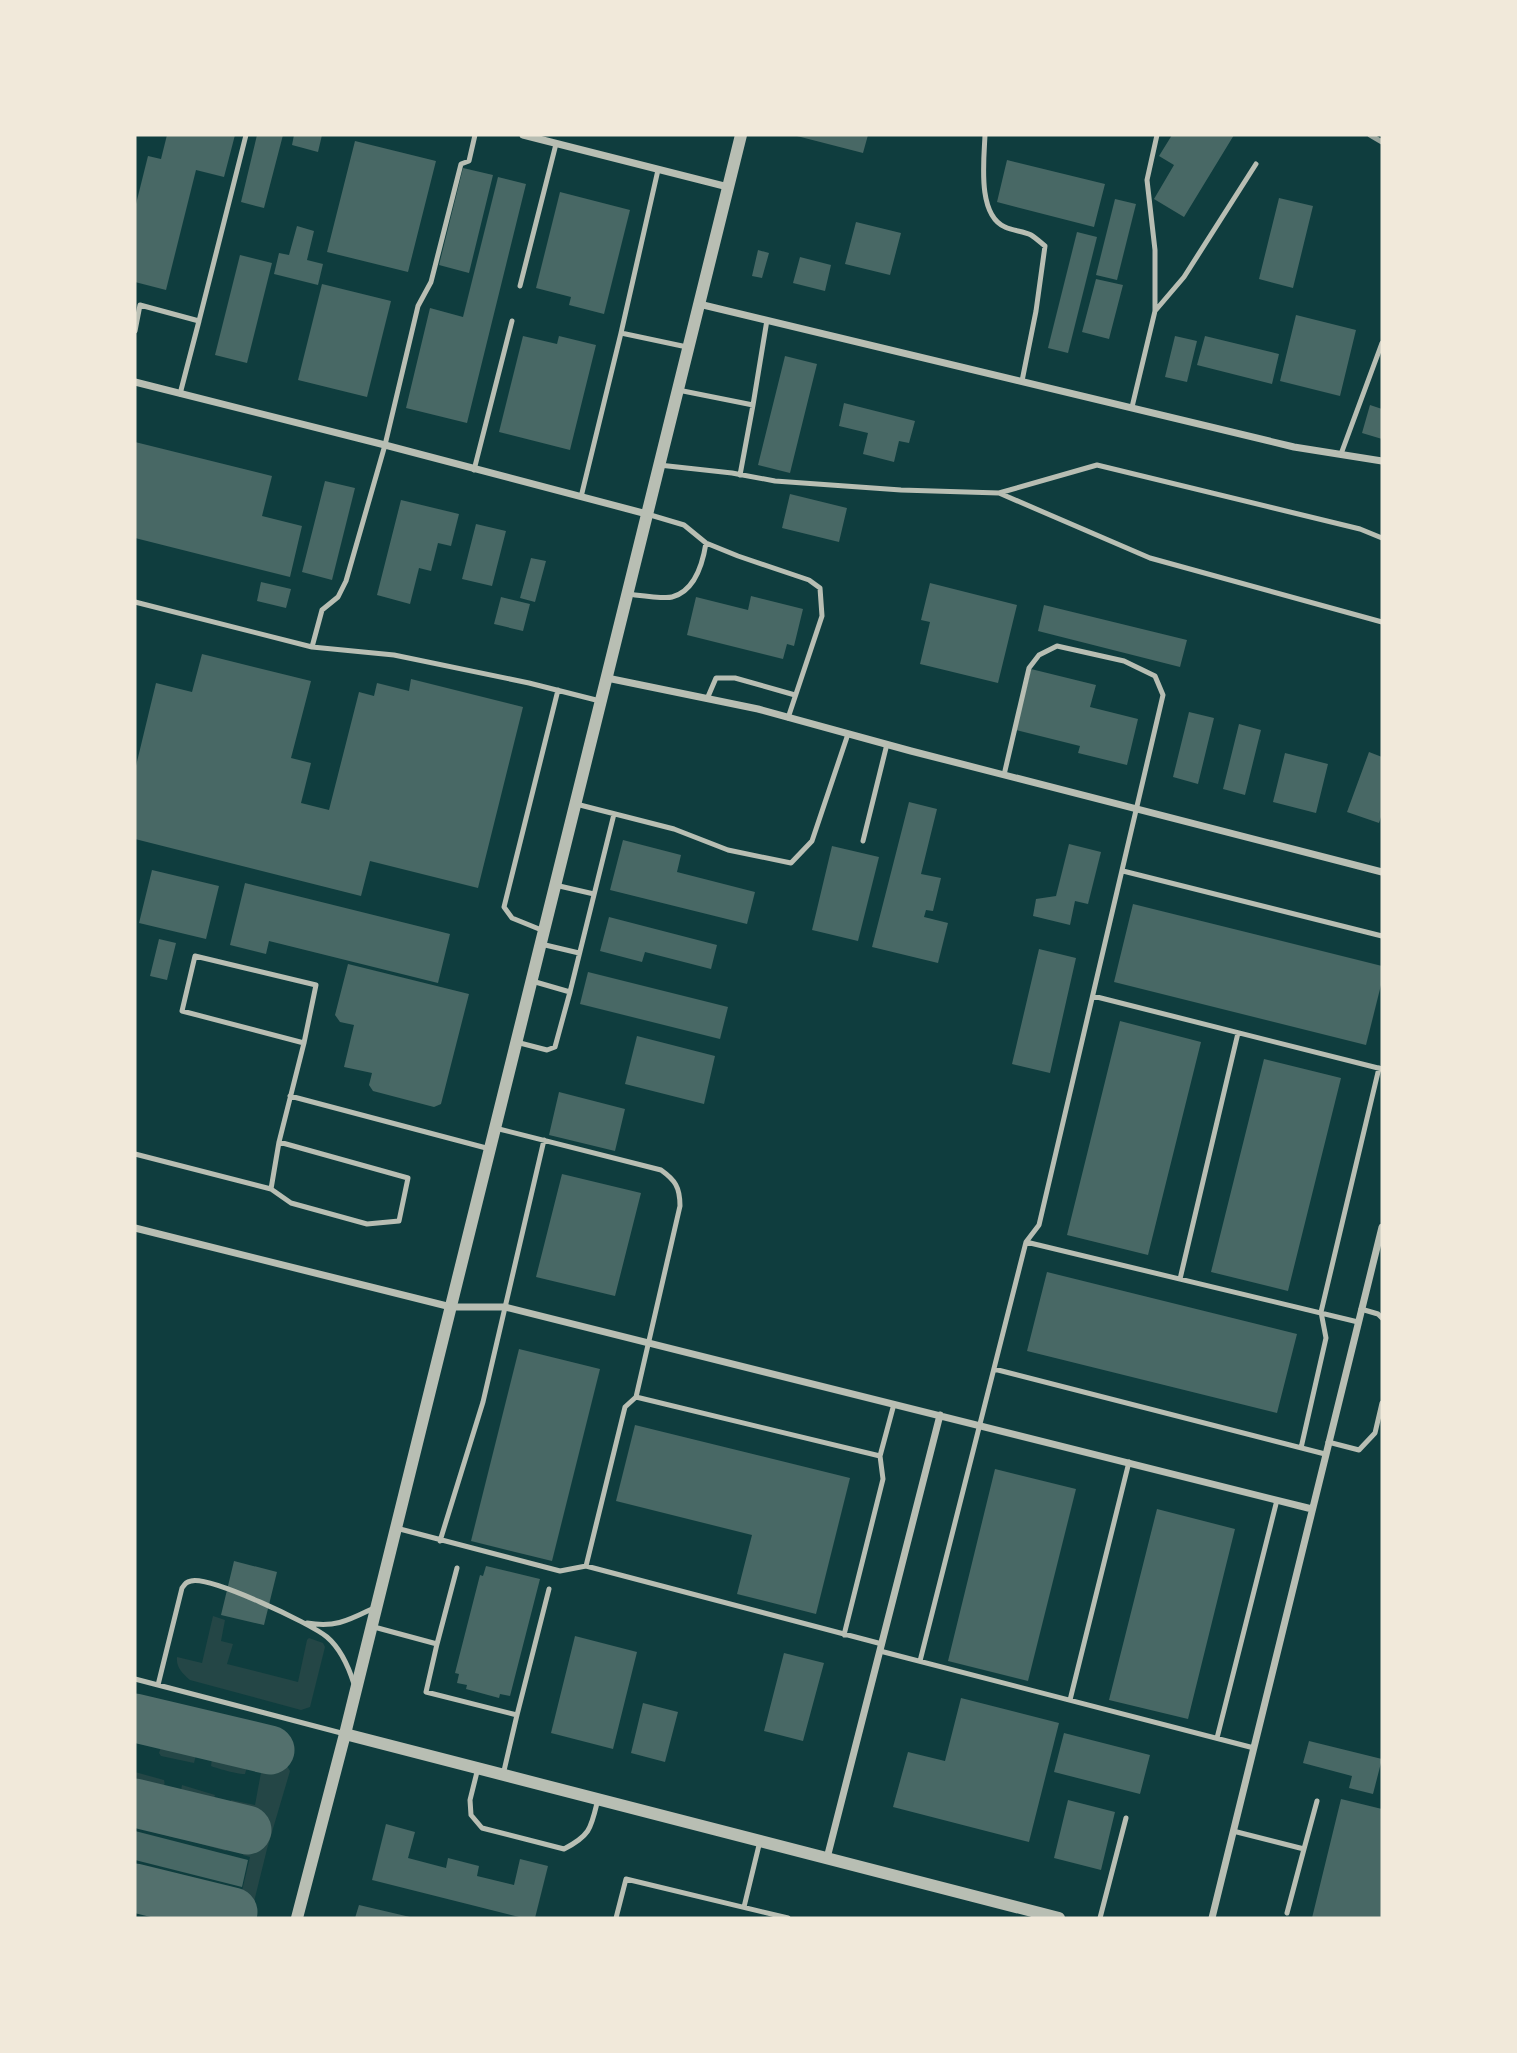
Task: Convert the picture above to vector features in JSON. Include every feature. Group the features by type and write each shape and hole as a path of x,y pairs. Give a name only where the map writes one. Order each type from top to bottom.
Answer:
{"street":[{"path":"523,135 728,187"},
{"path":"297,1918 345,1734 741,135"},
{"path":"699,304 1294,447 1382,461"},
{"path":"135,382 647,514"},
{"path":"607,678 788,718 1382,873"},
{"path":"1212,1918 1382,1227"},
{"path":"135,1228 451,1307 505,1307 1312,1509"},
{"path":"827,1858 940,1415"},
{"path":"345,1734 1059,1918"}],"lane":[{"path":"180,394 246,135"},
{"path":"312,647 322,610 338,597 346,581 385,445 418,306 431,282 461,164 469,160 475,135"},
{"path":"985,135 984,164 989,214 1003,227 1031,234 1045,246 1022,381"},
{"path":"1132,407 1155,312 1155,250 1147,180 1157,135"},
{"path":"520,286 556,144"},
{"path":"1155,312 1184,277 1256,164"},
{"path":"581,497 658,170"},
{"path":"135,331 140,306 199,321"},
{"path":"740,475 767,320"},
{"path":"474,470 512,321"},
{"path":"621,333 688,347"},
{"path":"1341,454 1382,342"},
{"path":"678,390 753,405"},
{"path":"659,465 775,481 901,490 999,493 1097,464 1360,529 1382,538"},
{"path":"999,493 1150,558 1382,622"},
{"path":"647,514 684,525 706,543 809,580 820,588 822,616 788,718"},
{"path":"627,594 672,597 688,587 703,563 706,543"},
{"path":"135,602 312,647 394,655 601,701"},
{"path":"920,1661 1026,1242 1039,1225 1163,695 1155,676 1124,661 1057,646 1039,655 1029,668 1004,775"},
{"path":"707,699 716,678 735,678 795,695"},
{"path":"558,690 504,906 512,918 542,937 579,953"},
{"path":"576,804 674,829 728,850 791,863 812,841 848,734"},
{"path":"863,841 887,744"},
{"path":"516,1042 547,1050 555,1046 614,814"},
{"path":"1123,871 1382,936"},
{"path":"555,886 594,894"},
{"path":"271,1189 279,1142 304,1044 316,985 195,956 182,1011 304,1044"},
{"path":"531,981 570,992"},
{"path":"1093,996 1381,1069 1321,1312 1326,1338 1301,1448"},
{"path":"1180,1279 1238,1033"},
{"path":"290,1096 490,1149"},
{"path":"495,1128 661,1170 674,1179 680,1191 680,1206 636,1397 625,1407 586,1566"},
{"path":"440,1541 483,1402 544,1140"},
{"path":"135,1154 271,1189 291,1203 367,1224 399,1221 408,1178 279,1142"},
{"path":"1026,1242 1358,1322"},
{"path":"1361,1309 1378,1314 1382,1318"},
{"path":"994,1370 1325,1454"},
{"path":"636,1397 880,1456"},
{"path":"844,1635 883,1479 880,1456 894,1404"},
{"path":"1328,1442 1360,1450 1375,1433 1382,1404"},
{"path":"1070,1700 1129,1462"},
{"path":"1217,1738 1277,1500"},
{"path":"396,1528 560,1571 586,1566 844,1635 920,1661 1254,1748"},
{"path":"457,1567 426,1692 517,1715"},
{"path":"158,1685 182,1588 193,1580 223,1588 315,1629 335,1644 356,1688"},
{"path":"503,1775 549,1588"},
{"path":"300,1622 329,1625 342,1623 376,1607"},
{"path":"371,1626 437,1644"},
{"path":"135,1679 345,1734"},
{"path":"478,1768 470,1800 471,1815 482,1828 564,1849 579,1842 590,1830 598,1799"},
{"path":"1287,1913 1317,1801"},
{"path":"1100,1918 1126,1818"},
{"path":"1233,1831 1304,1849"},
{"path":"744,1908 760,1841"},
{"path":"616,1918 626,1878 788,1918"}],"shaded area":[{"path":"213,1616 225,1620 221,1641 233,1644 227,1664 298,1682 307,1640 309,1638 323,1643 325,1647 310,1707 301,1710 190,1680 179,1667 177,1657 202,1663"},
{"path":"135,1699 267,1732 290,1771 250,1918 232,1918 234,1907 209,1900 205,1894 208,1883 242,1891 250,1857 243,1855 251,1824 226,1817 231,1800 255,1805 265,1751 271,1752 272,1744 135,1710"},
{"path":"168,1732 196,1739 199,1743 194,1763 161,1756 159,1753"},
{"path":"220,1745 247,1752 250,1756 245,1774 211,1766 213,1750"},
{"path":"135,1772 164,1780 158,1800 135,1794"},
{"path":"182,1785 215,1795 211,1809 207,1813 178,1806"},
{"path":"149,1814 177,1821 179,1827 176,1838 142,1829 144,1819"},
{"path":"200,1826 227,1833 229,1840 226,1851 191,1841 194,1830"},
{"path":"158,1869 192,1878 189,1890 182,1893 159,1887 155,1880"}],"building":[{"path":"167,135 235,135 224,177 196,170 166,290 135,282 135,208 148,156 161,159"},
{"path":"257,135 283,135 264,208 241,202"},
{"path":"294,135 322,135 318,152 292,145"},
{"path":"793,135 868,135 863,153"},
{"path":"1172,135 1234,135 1184,217 1154,199 1174,165 1159,156"},
{"path":"355,141 436,161 408,272 327,252"},
{"path":"1007,160 1105,184 1094,227 997,202"},
{"path":"463,168 493,175 469,273 439,265"},
{"path":"498,177 526,184 467,423 406,408 430,308 463,317"},
{"path":"560,192 630,210 604,314 569,305 571,297 536,288"},
{"path":"1279,198 1313,206 1293,288 1259,279"},
{"path":"1115,199 1136,204 1117,280 1096,275"},
{"path":"856,222 901,233 890,275 845,264"},
{"path":"297,226 314,231 307,260 323,264 318,285 274,274 279,253 289,255"},
{"path":"1077,232 1097,237 1068,353 1048,348"},
{"path":"758,250 769,253 762,278 752,276"},
{"path":"240,255 272,263 247,363 215,355"},
{"path":"800,257 831,265 825,291 793,283"},
{"path":"1096,279 1123,285 1109,339 1082,332"},
{"path":"322,284 391,301 367,397 298,380"},
{"path":"1296,315 1356,330 1340,396 1280,381"},
{"path":"523,336 557,344 559,336 596,345 570,450 499,432"},
{"path":"1175,336 1197,341 1187,382 1165,377"},
{"path":"1205,336 1279,354 1272,384 1197,365"},
{"path":"785,356 817,364 790,473 758,465"},
{"path":"844,403 915,421 909,443 899,441 894,462 863,454 868,433 839,426"},
{"path":"1370,405 1382,409 1382,439 1362,433"},
{"path":"135,442 272,476 262,516 302,526 290,577 135,538"},
{"path":"325,481 355,488 332,580 302,572"},
{"path":"790,494 847,508 839,542 782,528"},
{"path":"401,500 459,514 451,546 438,543 431,571 419,568 410,604 377,595"},
{"path":"476,524 506,531 492,586 462,579"},
{"path":"531,558 546,561 535,602 520,598"},
{"path":"261,582 291,589 286,608 257,601"},
{"path":"930,583 1017,605 998,683 920,664 930,622 921,620"},
{"path":"751,596 803,609 794,646 787,644 783,659 687,635 696,597 748,610"},
{"path":"501,597 530,604 523,631 494,624"},
{"path":"1044,605 1187,640 1180,667 1038,631"},
{"path":"202,654 311,681 291,758 311,763 301,803 329,810 359,692 374,696 377,683 409,691 411,679 523,707 478,888 370,861 361,896 135,839 135,770 156,683 192,692"},
{"path":"1031,669 1096,685 1090,707 1138,719 1127,765 1078,753 1080,746 1016,730"},
{"path":"1189,712 1214,718 1198,784 1173,777"},
{"path":"1239,724 1261,730 1245,795 1223,789"},
{"path":"1369,752 1382,757 1382,814 1379,823 1347,812"},
{"path":"1285,753 1328,764 1316,813 1273,802"},
{"path":"909,802 937,809 921,874 941,878 933,911 926,910 924,917 948,923 938,963 872,947"},
{"path":"623,840 681,855 677,872 755,892 747,924 610,890"},
{"path":"1069,844 1101,852 1088,904 1075,901 1070,925 1033,916 1036,899 1056,896"},
{"path":"832,846 879,857 858,941 812,930"},
{"path":"152,870 219,886 206,939 139,923"},
{"path":"245,883 450,934 438,983 269,941 266,954 230,945"},
{"path":"1133,904 1382,966 1382,981 1366,1045 1114,982"},
{"path":"609,917 717,945 711,969 645,952 642,962 600,951"},
{"path":"159,939 176,943 167,980 150,976"},
{"path":"1039,949 1076,958 1050,1073 1012,1064"},
{"path":"348,964 469,994 441,1104 434,1107 373,1091 369,1085 372,1073 344,1067 354,1025 340,1022 335,1015"},
{"path":"588,972 728,1007 720,1039 580,1004"},
{"path":"1120,1021 1201,1042 1148,1255 1067,1235"},
{"path":"637,1036 715,1056 704,1104 625,1084"},
{"path":"1264,1059 1341,1078 1288,1291 1211,1272"},
{"path":"559,1092 625,1109 615,1151 549,1135"},
{"path":"562,1174 641,1193 615,1296 536,1277"},
{"path":"1047,1272 1297,1334 1277,1413 1027,1351"},
{"path":"519,1349 600,1369 552,1561 471,1541"},
{"path":"635,1425 850,1478 816,1614 737,1594 752,1535 616,1501"},
{"path":"995,1469 1076,1489 1028,1681 948,1661"},
{"path":"1157,1509 1235,1529 1188,1719 1109,1700"},
{"path":"234,1561 277,1572 264,1625 221,1615"},
{"path":"486,1566 540,1579 510,1696 500,1694 499,1698 466,1689 467,1685 457,1683 459,1674 455,1673 480,1575 483,1576"},
{"path":"575,1636 637,1652 613,1749 551,1733"},
{"path":"784,1653 824,1663 803,1741 764,1731"},
{"path":"961,1698 1059,1723 1029,1842 893,1807 908,1752 945,1761"},
{"path":"643,1703 678,1712 665,1762 631,1753"},
{"path":"1064,1733 1150,1755 1140,1794 1054,1772"},
{"path":"1309,1741 1382,1759 1373,1794 1349,1788 1352,1776 1303,1763"},
{"path":"1341,1799 1382,1809 1382,1918 1312,1918"},
{"path":"1068,1800 1115,1812 1101,1870 1054,1858"},
{"path":"386,1824 415,1832 408,1858 446,1868 448,1858 479,1866 477,1876 514,1885 520,1859 548,1866 535,1918 523,1918 372,1880"},
{"path":"135,1831 248,1860 242,1887 135,1860"},
{"path":"359,1905 410,1917 410,1918 355,1918"}],"taxiway":[{"path":"135,1718 270,1750"},
{"path":"135,1803 247,1830"},
{"path":"135,1888 233,1912"}],"railway":[{"path":"1370,135 1382,142"}]}
